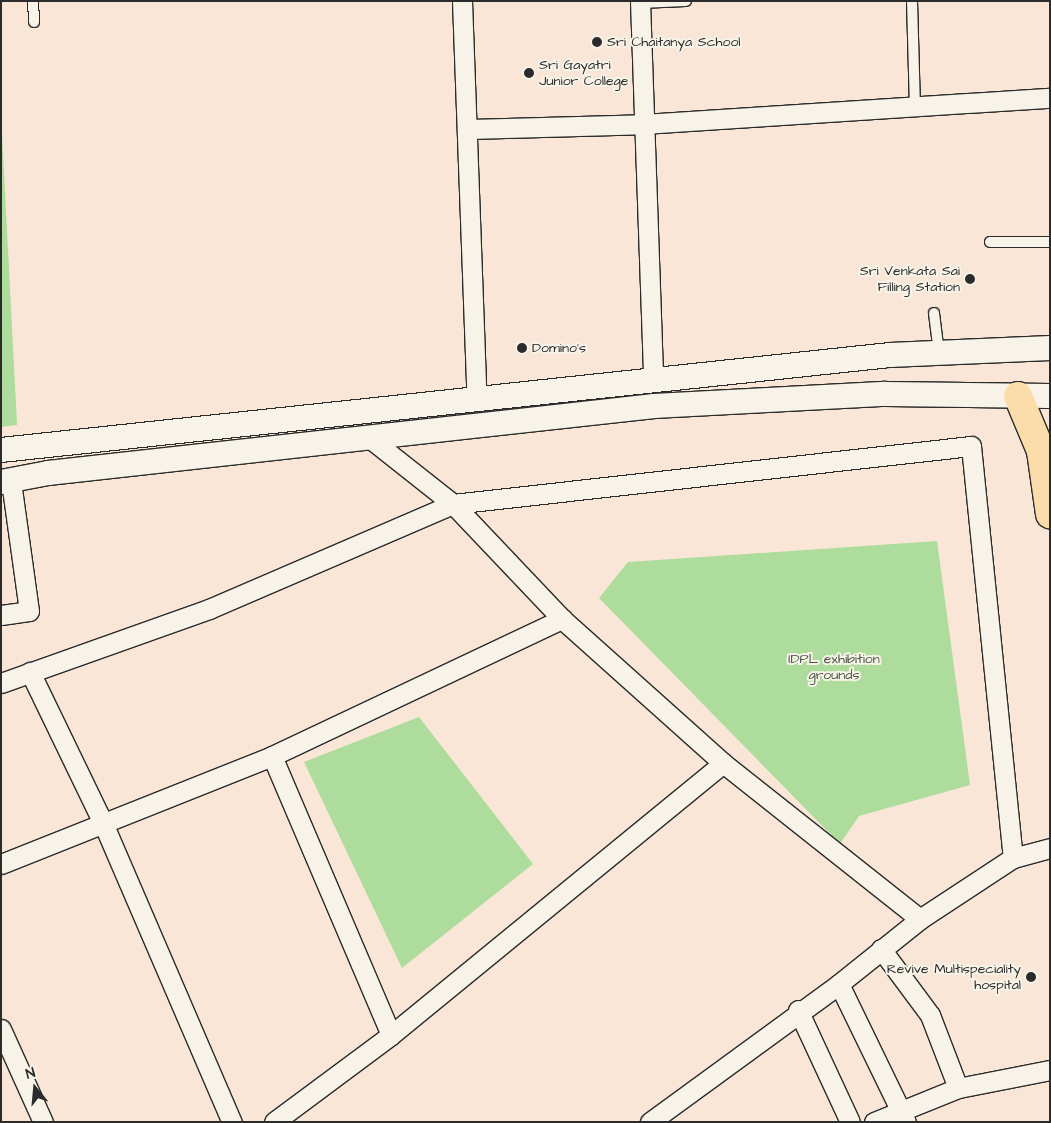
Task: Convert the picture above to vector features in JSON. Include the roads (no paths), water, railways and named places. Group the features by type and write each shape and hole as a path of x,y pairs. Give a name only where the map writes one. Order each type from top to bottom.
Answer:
{"main road":[{"path":"1018,396 1040,451 1050,514"}],"street":[{"path":"462,1 469,129 477,400"},
{"path":"640,2 653,380"},
{"path":"469,129 643,124 1050,98"},
{"path":"1,450 653,380 939,353 1050,348"},
{"path":"1,615 29,611 6,482 48,473 372,440 654,406 886,394 1050,396"},
{"path":"372,440 453,504 562,619 723,763 920,919"},
{"path":"1,683 208,609 453,504 971,446 1013,858"},
{"path":"1,864 272,756 562,619"},
{"path":"30,672 103,823 232,1122"},
{"path":"272,756 391,1035"},
{"path":"274,1122 391,1035 723,763"},
{"path":"650,1122 798,1010 839,984 920,919 1013,858 1050,848"},
{"path":"881,949 930,1016 958,1088"},
{"path":"839,984 904,1116"},
{"path":"798,1010 850,1122"},
{"path":"1,1029 43,1122"},
{"path":"874,1122 904,1116 958,1088 1050,1070"}],"lane":[{"path":"33,1 34,22"},
{"path":"640,2 686,1"},
{"path":"912,1 915,107"},
{"path":"990,242 1050,242"},
{"path":"934,313 939,353"}],"place":[{"name":"Sri Chaitanya School","path":"597,42"},
{"name":"Sri Gayatri Junior College","path":"529,73"},
{"name":"Sri Venkata Sai Filling Station","path":"970,279"},
{"name":"Domino's","path":"522,348"},
{"name":"Revive Multispeciality hospital","path":"1031,977"}],"park label":[{"name":"IDPL exhibition grounds","path":"834,668"}]}
